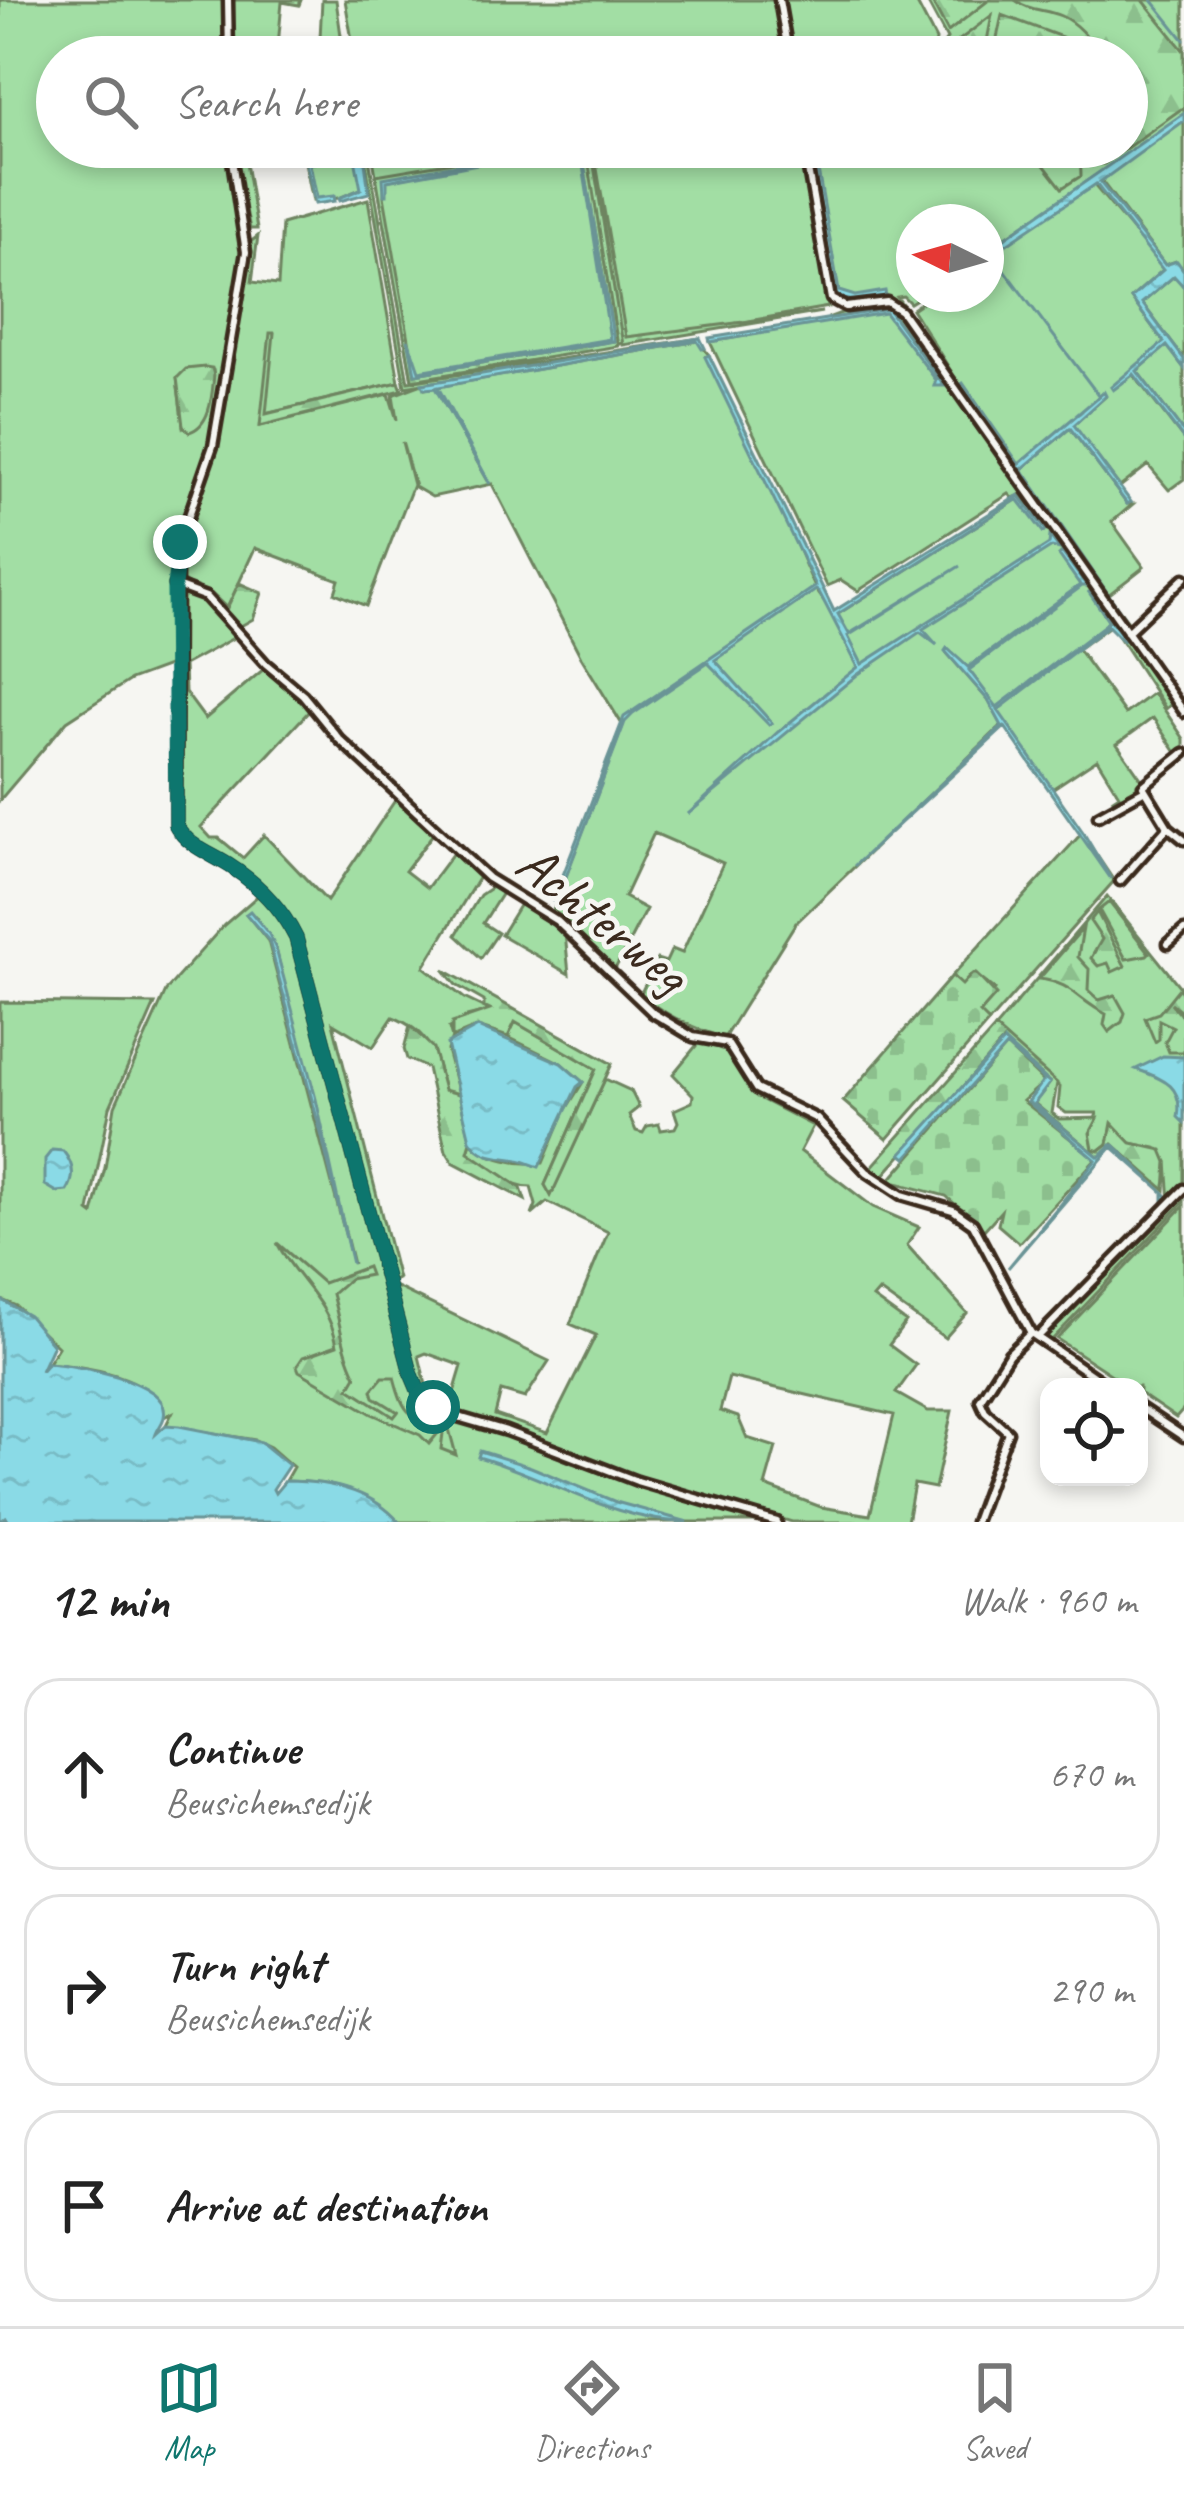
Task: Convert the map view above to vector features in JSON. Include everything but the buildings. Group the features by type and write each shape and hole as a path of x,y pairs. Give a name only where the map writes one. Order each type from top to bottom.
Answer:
{"street":[{"path":"228,0 229,36"},
{"path":"779,0 785,36"},
{"path":"233,168 246,252 213,446 177,550 176,825 187,842 258,888 296,938 419,1392 433,1407 455,1418 506,1431 637,1481 777,1522"},
{"path":"808,168 831,299 846,308 887,302 901,311 1184,712"},
{"path":"1127,632 1184,578"},
{"name":"Achterweg","path":"174,585 206,597 266,664 303,695 339,739 488,878 572,934 641,1004 693,1037 727,1043 756,1089 817,1119 856,1163 880,1181 902,1195 959,1213 974,1224 1035,1335"},
{"path":"1184,753 1144,782 1144,790 1168,827 1184,840"},
{"path":"1098,816 1144,790"},
{"path":"1120,881 1168,827"},
{"path":"1168,944 1184,930"},
{"path":"975,1522 1008,1432 980,1400 1009,1354 1035,1335 1184,1189"},
{"path":"1035,1335 1096,1378"},
{"path":"1148,1413 1184,1437"}],"green space":[{"path":"0,0 225,0 225,36 36,36 36,168 231,168 242,262 209,444 173,554 171,665 130,680 67,721 0,800","holes":["213,371 212,388 183,426 177,378"]},
{"path":"231,0 301,0 299,5 282,2 279,36 231,36"},
{"path":"322,0 336,0 341,36 320,36"},
{"path":"345,0 915,0 934,36 351,36"},
{"path":"926,0 1184,0 1184,271 1176,261 1165,265 1100,179 1093,177 1004,239 1004,204 896,204 896,305 833,299 811,168 1148,168 1148,36 945,36"},
{"path":"931,0 989,0 948,32"},
{"path":"1015,0 1143,0 1184,51 1184,107 1148,133 1148,36 1086,36 1067,19"},
{"path":"992,15 988,36 965,36"},
{"path":"1002,15 1059,36 998,36"},
{"path":"237,168 247,168 257,229 250,229"},
{"path":"306,168 360,168 363,188 339,198 313,201"},
{"path":"367,168 371,168 408,382 700,338 405,387"},
{"path":"375,168 807,168 828,307 412,380"},
{"path":"452,168 385,181 415,374 614,341 585,168 589,168 618,346 412,380 376,175"},
{"path":"594,168 626,337 822,312 623,345"},
{"path":"1046,168 1081,168 1081,176 1062,188"},
{"path":"1093,184 1163,267 1131,298 1164,342 1114,389 1133,374 1184,440 1184,479 1169,490 1148,465 1120,487 1073,425 1106,396 1023,468 1070,428 1127,504 1133,504 1112,522 1144,567 1108,595 1131,625 1128,628 906,312 956,379 914,312 1004,312 1004,246"},
{"path":"368,199 399,382 265,414 273,333 261,426 389,394 397,420 393,395 422,384 425,389 435,387 488,481 437,387 698,341 768,479 816,590 835,616 1018,499 1046,530 1021,495 1013,498 1009,494 858,591 841,580 827,586 710,342 853,317 828,318 858,308 888,309 905,320 1173,702 1166,709 1111,625 1078,649 1125,714 1153,693 1184,739 1184,749 1177,754 1153,718 1117,744 1142,780 1138,790 1116,802 1113,799 1119,795 1097,759 1052,789 967,668 946,652 988,700 1002,725 795,924 724,1038 680,1021 650,1002 640,995 657,959 666,962 672,949 682,953 723,863 654,833 624,897 646,909 615,969 552,913 623,726 581,657 492,484 432,497 415,487 402,442 413,485 366,606 335,593 339,580 255,548 227,609 212,595 208,597 177,577 179,553 205,476 249,243 258,236 252,282 278,285 282,224"},
{"path":"1175,275 1184,287 1184,359 1142,303"},
{"path":"270,333 274,333 266,414 399,382 402,390 260,426"},
{"path":"1167,345 1184,368 1184,433 1137,371"},
{"path":"212,368 214,375 209,409 202,423 189,432 183,426 177,378 186,369"},
{"path":"239,583 262,593 253,619 239,627 208,597 212,594 227,608"},
{"path":"181,590 204,599 237,636 184,665 185,692 205,719 265,668 311,709 201,827 211,838 219,838 243,858 264,835 327,901 396,799 433,834 405,871 427,888 453,853 479,877 424,967 464,998 491,1011 449,1028 452,1038 447,1050 459,1094 444,1091 429,1046 405,1023 393,1017 373,1047 333,1023 398,1279 389,1282 296,932 255,883 183,834 177,822 176,593"},
{"path":"1082,833 1114,881 989,1022 980,1014 995,990 975,974 962,986 952,976"},
{"path":"492,887 502,893 483,923 498,933 481,958 456,935 480,895"},
{"path":"261,893 293,931 372,1241 419,1397 442,1416 572,1463 767,1522 399,1522 375,1502 347,1489 285,1481 293,1467 255,1440 166,1425 172,1413 164,1417 159,1403 135,1382 99,1370 48,1363 58,1347 16,1306 0,1299 0,1002 155,1004 110,1107 89,1211 93,1214 115,1106 167,989 224,925","holes":["247,915 255,916 276,949 353,1264 268,941"]},
{"path":"1107,896 1184,992 1184,1186 1170,1201 1167,1162 1156,1148 1131,1143 1113,1125 1108,1144 1099,1151 1092,1149 1089,1139 1097,1113 1066,1113 1058,1107 1060,1087 995,1028"},
{"path":"1109,902 1147,955 1126,959 1099,910"},
{"path":"520,904 565,933 569,974 501,935"},
{"path":"1097,912 1125,966 1112,972 1108,963 1098,966 1091,958 1102,939 1090,921"},
{"path":"1083,928 1078,957 1089,969 1088,990 1099,1000 1115,995 1125,1013 1109,1032 1104,1025 1106,1014 1067,988 1039,979"},
{"path":"444,970 612,1064 551,1196 545,1185 596,1069 515,1022 508,1037 478,1027 452,1038 452,1023 490,1010"},
{"path":"972,974 996,995 980,1013 989,1022 887,1139 843,1101 952,976 962,985"},
{"path":"1179,988 1184,1013 1171,1003 1184,1019 1184,1052 1169,1052 1165,1042 1173,1027 1159,1020 1155,1042 1145,1018 1159,1013"},
{"path":"515,1022 596,1069 545,1185 551,1195 605,1079 631,1091 639,1107 629,1115 636,1131 643,1133 647,1126 659,1124 661,1130 675,1128 674,1110 692,1102 693,1095 673,1074 700,1041 729,1052 757,1097 813,1126 800,1151 873,1207 919,1227 907,1245 967,1313 945,1338 879,1291 873,1298 906,1322 889,1345 916,1365 896,1393 928,1411 952,1411 935,1488 914,1484 907,1522 792,1522 600,1464 437,1407 425,1396 413,1371 391,1289 396,1287 549,1361 525,1398 501,1391 495,1415 547,1433 596,1335 570,1324 608,1232 547,1202 532,1215 536,1205 531,1187 496,1175 468,1152 471,1142 504,1160 543,1163 583,1082 561,1063 508,1037","holes":["426,1353 462,1366 451,1403 427,1389 419,1356","729,1377 894,1415 870,1515 821,1507 765,1486 776,1447 747,1438 738,1417 720,1411"]},
{"path":"410,1026 433,1048 444,1090 459,1094 471,1142 468,1152 521,1188 525,1200 453,1162 446,1151 427,1068 407,1059 404,1049"},
{"path":"995,1028 1057,1083 1052,1113 1059,1119 1098,1118 1090,1133 1093,1149 1099,1151 1108,1144 1112,1123 1131,1143 1162,1150 1167,1162 1165,1190 1113,1144 1099,1157 1034,1103 1050,1083 1003,1041 882,1177 869,1170"},
{"path":"1006,1046 1044,1082 1023,1101 1096,1159 1019,1243 998,1225 1001,1211 984,1230 946,1196 889,1181"},
{"path":"1184,1193 1184,1202 1050,1342 1044,1337"},
{"path":"1184,1206 1184,1409 1176,1418 1148,1399 1148,1378 1116,1378 1057,1339"},
{"path":"277,1243 323,1283 367,1267 370,1275 349,1279 332,1294 356,1376 349,1388 394,1417 398,1412 374,1397 372,1390 383,1377 394,1377 410,1413 448,1425 456,1455 441,1449 443,1433 429,1444 299,1371 303,1357 337,1345 320,1303"}],"water":[{"path":"1184,113 1184,121 1148,147 1148,138"},
{"path":"307,168 317,198 334,196 335,201 315,204"},
{"path":"357,168 366,168 369,193 340,201 339,198 361,189"},
{"path":"456,168 387,181 387,195 383,178"},
{"path":"585,168 614,341 415,374 408,339 419,371 610,339"},
{"path":"814,168 839,291 855,296 885,291 886,296 853,301 835,294"},
{"path":"1105,168 1119,168 1100,182 1165,265 1177,261 1184,271 1184,287 1174,276 1142,303 1184,359 1184,368 1167,346 1137,371 1184,433 1184,440 1134,374 1111,387 1164,342 1131,298 1163,270 1096,184 1004,246 1004,238"},
{"path":"888,309 944,386 934,386 936,380 885,313 710,342 709,338"},
{"path":"700,338 705,348 697,341 438,387 490,484 435,388 424,389 422,384"},
{"path":"709,355 834,611 1019,495 1046,530 1018,499 838,614 849,634 960,566 848,636 862,664 1049,544 1050,536 1060,549 1052,547 923,629 937,645 920,632 857,675 688,814 858,667 819,592 715,660 772,723 769,725 708,663 633,714 625,722 556,903 624,717 816,586 705,357"},
{"path":"963,383 1019,464 1104,392 1106,396 1074,425 1131,502 1127,504 1070,428 1022,469 1125,618 960,385"},
{"path":"1062,552 1087,586 969,670 997,707 1106,624 1108,620 1088,591 1125,639 1108,626 998,710 1111,879 1005,727 854,866 1002,726 988,700 945,651 947,648 968,667 1080,585 1059,555"},
{"path":"250,911 276,949 316,1099 352,1264 269,941 246,914"},
{"path":"478,1027 561,1063 583,1082 539,1167 486,1154 470,1140 447,1044"},
{"path":"1004,1041 1050,1083 1034,1104 1099,1157 1114,1145 1161,1190 1112,1147 1008,1268 1096,1160 1028,1102 1044,1080 1006,1046 906,1158 901,1154"},
{"path":"1163,1056 1184,1057 1184,1123 1178,1117 1173,1089 1136,1069"},
{"path":"52,1150 63,1151 71,1165 67,1191 45,1185 45,1159"},
{"path":"0,1299 29,1316 53,1345 41,1371 48,1363 60,1364 137,1384 163,1404 164,1417 156,1434 166,1425 261,1442 289,1465 275,1493 285,1481 332,1485 375,1502 399,1522 9,1522 6,1517 0,1522"},
{"path":"480,1451 616,1502 688,1522 607,1507 478,1457"}],"waterway":[{"path":"1152,0 1184,40"},
{"path":"1004,270 1099,396"}],"route":[{"path":"180,542 174,585 176,825 187,842 258,888 296,938 411,1373 419,1392 433,1407"}]}
